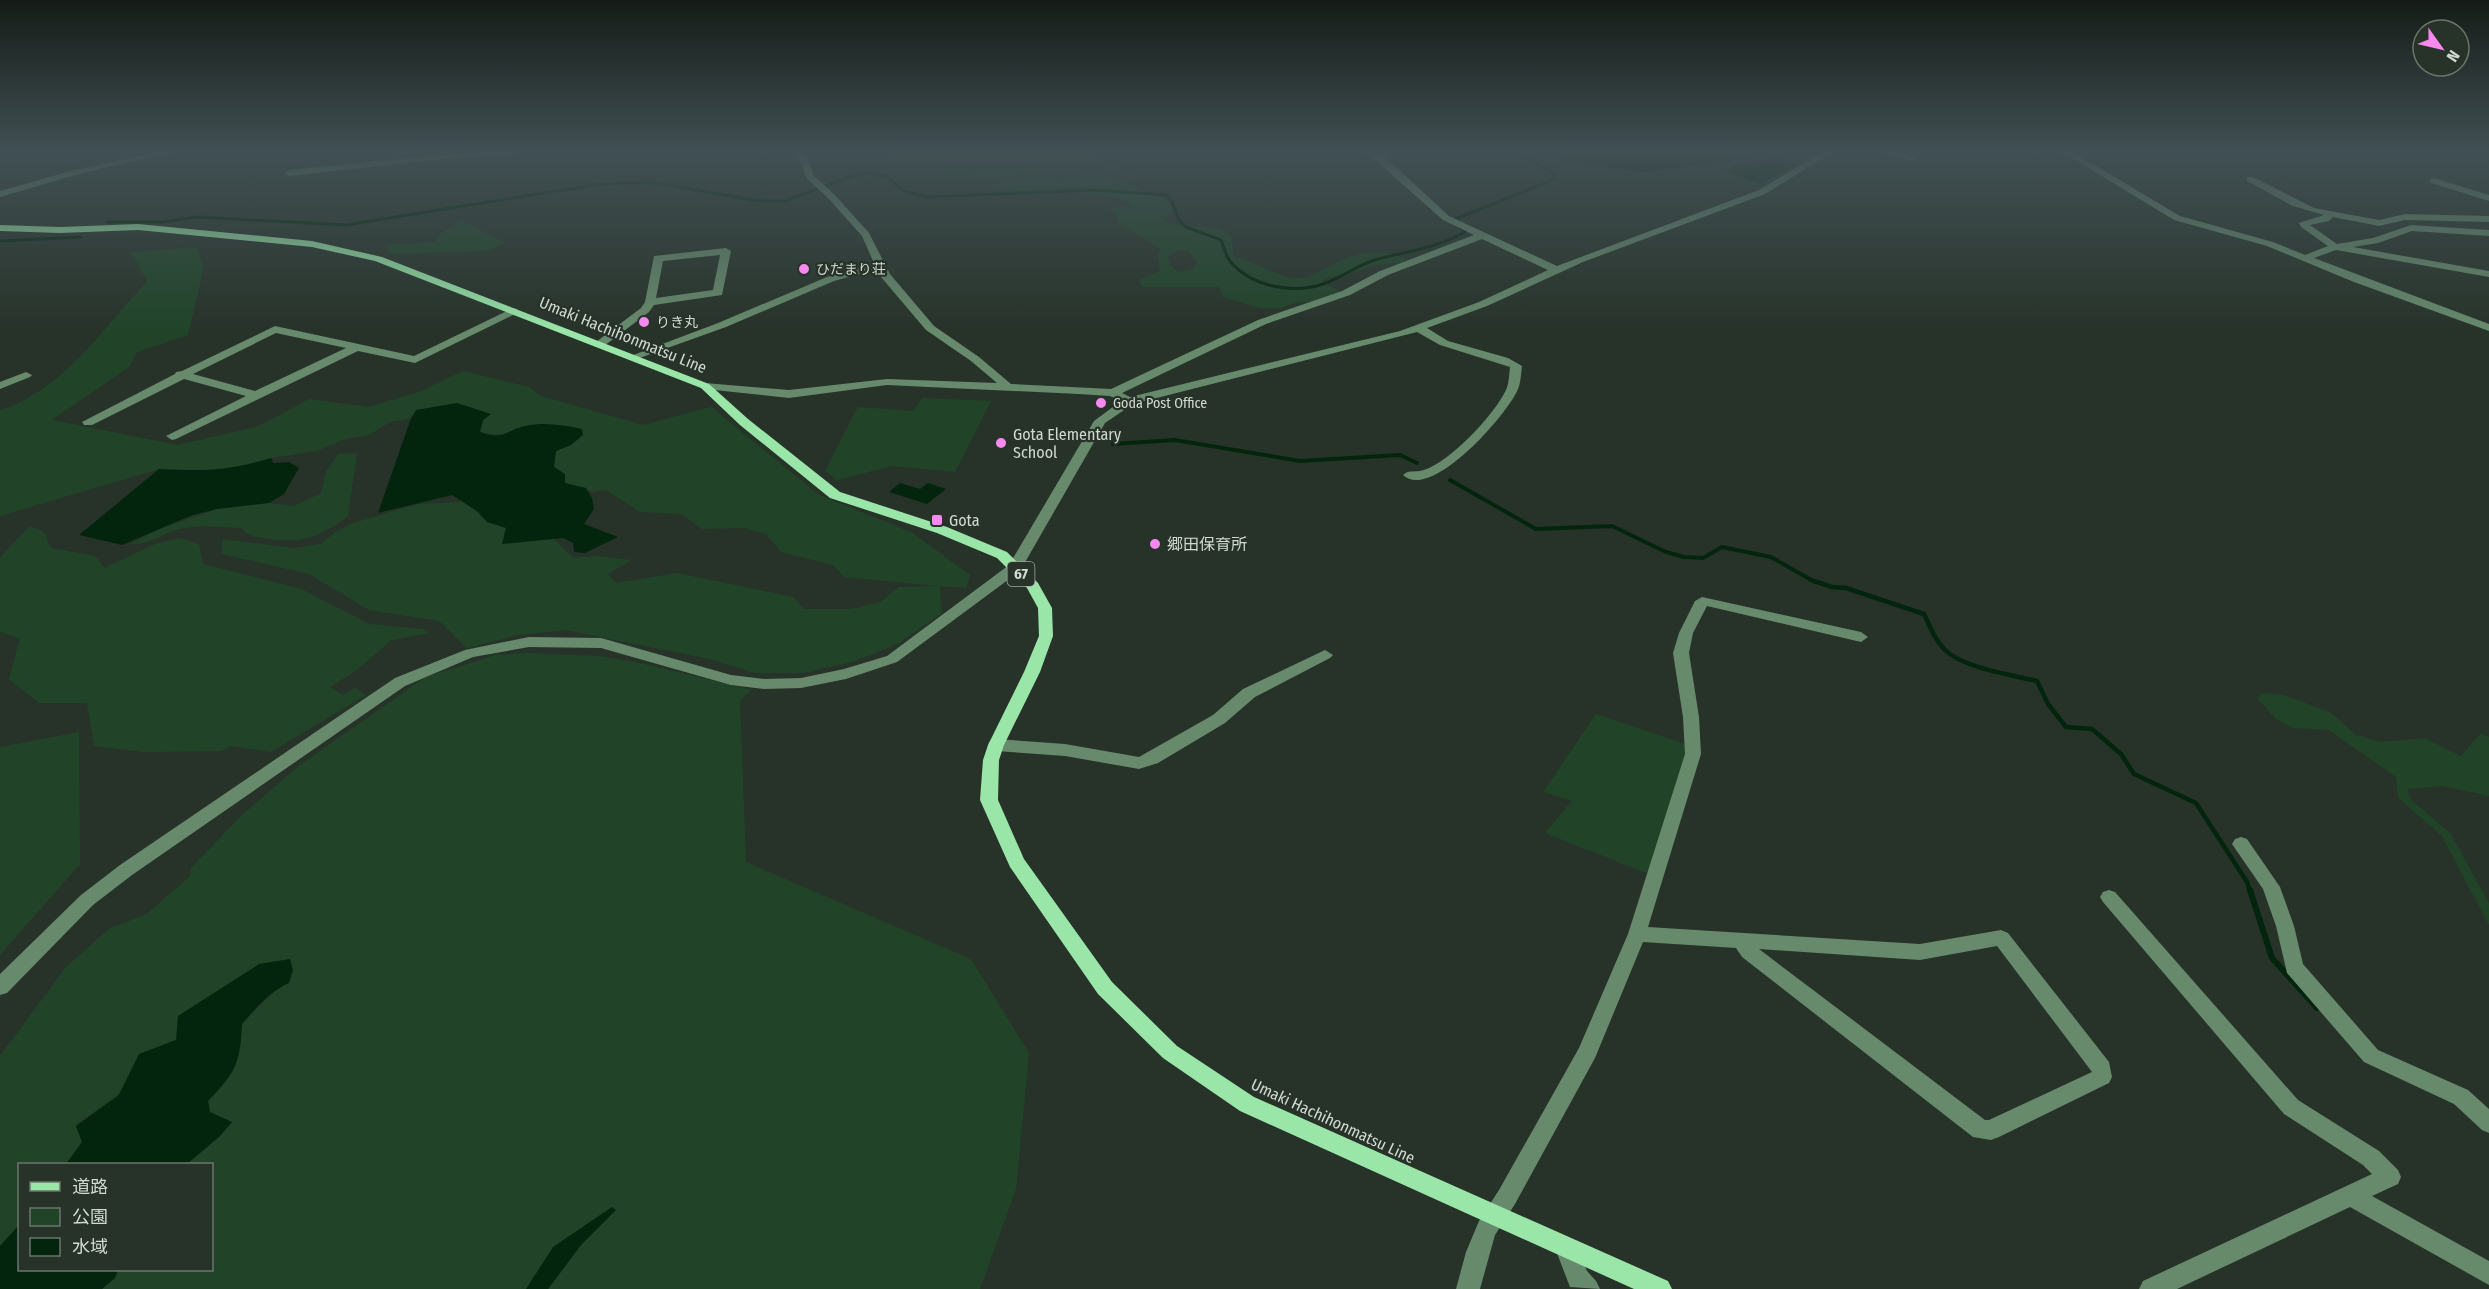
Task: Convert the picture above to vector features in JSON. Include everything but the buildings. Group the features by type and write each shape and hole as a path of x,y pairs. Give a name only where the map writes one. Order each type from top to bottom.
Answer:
{"main road":[{"name":"Umaki Hachihonmatsu Line","path":"0,228 51,230 138,227 320,245 378,259 705,386 744,422 835,495 942,530 1002,555 1033,586 1046,608 1047,636 996,745 991,760 989,800 1016,862 1105,988 1170,1052 1247,1104 1660,1289"}],"street":[{"path":"844,211 866,235 885,275 930,328 975,359 1007,387"},
{"path":"1439,211 1446,218 1556,270"},
{"path":"0,987 87,900 126,870 379,696 425,670 470,653 499,646 529,642 571,641 601,643 750,683 801,683 869,668 892,659 1015,568 1100,421 1129,401 1418,328 1476,307 1609,248 1710,211"},
{"path":"2166,211 2177,218 2270,244 2489,328"},
{"path":"2320,211 2379,223 2394,218 2421,217 2489,219"},
{"path":"2330,214 2326,219 2304,223 2304,225 2335,247 2489,274"},
{"path":"2375,241 2373,237 2379,223"},
{"path":"2306,258 2335,247 2375,241 2411,228 2489,233"},
{"path":"1113,393 1262,322 1346,293 1384,273 1482,236"},
{"path":"600,344 645,310 650,302 658,258 726,252 718,293 650,302"},
{"path":"634,357 751,314 810,286 862,268 880,265"},
{"path":"87,422 275,329 415,360 513,311"},
{"path":"1409,475 1427,474 1467,448 1500,410 1513,388 1516,366 1504,360 1444,343 1418,328"},
{"path":"172,436 356,348"},
{"path":"180,374 255,395"},
{"path":"0,386 26,375"},
{"path":"705,386 789,394 887,382 1113,393 1129,401"},
{"path":"1468,1289 1475,1257 1493,1213 1507,1197 1588,1052 1637,934 1693,754 1691,717 1681,653 1686,633 1701,601 1861,637"},
{"path":"996,745 1065,750 1139,763 1152,759 1219,719 1249,693 1325,655"},
{"path":"2241,844 2271,887 2285,926 2294,967 2371,1056 2462,1097 2489,1123"},
{"path":"2109,897 2291,1107 2371,1158 2390,1177 2151,1289"},
{"path":"1637,934 1920,952 2001,938 2102,1068 2102,1077 1991,1130 1981,1130 1749,952 1742,942"},
{"path":"2351,1196 2489,1274"},
{"path":"1566,1248 1578,1279 1588,1289"}],"green space":[{"path":"1113,211 1173,211 1164,220 1181,225 1211,227 1227,232 1231,238 1234,257 1291,277 1308,277 1339,261 1367,253 1387,253 1406,259 1401,264 1377,265 1326,279 1322,281 1340,291 1312,302 1297,302 1282,308 1260,308 1223,297 1219,287 1142,287 1139,280 1160,271 1158,257 1160,248 1117,223 1116,214","holes":["1178,250 1189,252 1197,263 1193,269 1179,272 1170,265 1168,256"]},
{"path":"462,220 505,243 488,251 389,254 387,245 435,242 440,234"},
{"path":"196,247 204,267 188,335 137,352 129,367 52,420 178,445 259,426 309,399 368,407 419,392 463,371 529,387 541,396 643,425 711,407 819,495 911,532 970,575 966,588 940,586 942,613 899,643 856,661 803,673 755,673 710,659 566,630 519,635 467,648 439,621 369,610 309,574 222,554 222,539 294,548 320,544 337,531 353,523 418,504 463,502 487,522 506,528 502,544 554,539 573,558 598,556 631,560 608,574 616,583 677,573 793,597 804,609 852,609 880,602 899,587 938,586 844,577 833,565 781,552 766,534 744,528 702,529 682,514 640,512 606,490 593,492 565,483 554,467 556,451 571,445 524,426 502,434 480,432 483,420 490,414 457,403 417,410 408,419 390,422 369,435 346,439 316,451 271,458 235,468 205,471 159,469 0,516 0,411 23,401 63,373 98,338 147,281 131,252"},
{"path":"922,398 991,401 955,472 892,466 837,480 825,471 858,407 914,411"},
{"path":"357,453 348,516 312,537 293,540 270,539 254,536 241,528 195,527 173,531 145,543 131,544 157,530 217,509 269,503 294,506 321,493 326,472 338,454"},
{"path":"30,526 44,532 51,548 95,556 104,568 155,544 179,538 199,544 203,564 301,589 369,624 423,629 430,633 392,640 357,670 330,687 343,695 355,688 366,695 271,752 231,746 221,751 144,752 94,746 87,703 39,703 9,679 20,638 0,632 0,557"},
{"path":"527,653 598,656 636,662 751,690 740,701 746,862 971,959 1029,1053 1016,1189 980,1289 548,1289 581,1245 616,1210 526,1289 102,1289 115,1278 118,1271 213,1271 213,1163 188,1163 220,1136 232,1122 210,1112 208,1101 225,1083 235,1067 240,1049 241,1024 278,988 289,959 259,964 176,1040 139,1054 119,1094 76,1125 82,1142 67,1163 18,1163 18,1226 0,1246 0,1056 66,967 110,928 147,914 191,875 191,868 241,816 300,765 424,678 495,655"},
{"path":"2262,693 2284,695 2331,713 2356,735 2381,742 2425,738 2461,756 2481,733 2489,737 2489,796 2442,786 2407,789 2412,801 2450,833 2489,903 2489,925 2442,836 2398,798 2396,777 2329,730 2293,728 2275,718 2257,698"},
{"path":"1596,714 1688,745 1649,874 1545,833 1572,801 1543,792"},
{"path":"79,732 80,864 0,955 0,747"}],"water":[{"path":"457,403 491,414 483,420 480,432 489,434 505,434 518,428 539,424 582,429 583,435 571,445 556,451 554,467 565,474 565,483 586,488 592,498 594,509 584,524 618,537 585,553 574,552 573,543 563,538 502,544 506,528 487,522 477,511 452,495 378,513 410,421 416,410"},
{"path":"271,458 273,463 289,462 299,468 284,494 269,503 217,509 190,516 122,545 79,535 159,469 215,469"},
{"path":"900,483 920,489 928,483 946,489 927,504 889,492"},
{"path":"290,959 293,970 289,983 269,996 242,1024 240,1049 235,1067 208,1101 210,1112 232,1122 220,1136 188,1163 67,1163 82,1142 76,1126 119,1095 139,1054 176,1040 178,1016 259,964"},
{"path":"612,1207 616,1210 581,1245 548,1289 526,1289 553,1247"},
{"path":"18,1226 18,1271 118,1271 115,1278 102,1289 0,1289 0,1246"}],"waterway":[{"path":"107,222 162,222 197,217 346,225 432,211"},
{"path":"1176,211 1179,220 1186,227 1221,240 1228,259 1249,277 1286,288 1323,284 1371,261 1444,242 1465,232 1461,228"},
{"path":"1454,223 1453,220 1475,211"},
{"path":"0,241 81,237"},
{"path":"1113,444 1175,440 1300,461 1400,455 1417,463"},
{"path":"1450,480 1536,529 1612,526 1666,552 1684,557 1703,558 1722,547 1771,557 1812,580"},
{"path":"1812,580 1832,587 1846,588 1924,614 1938,642 1945,650 1963,662 2037,681 2048,704 2066,727 2092,729 2121,754 2134,774 2196,803 2247,882 2250,892"},
{"path":"2250,890 2272,958 2317,1008"}],"place":[{"name":"ひだまり荘","path":"804,269"},
{"name":"りき丸","path":"644,322"},
{"name":"Goda Post Office","path":"1101,403"},
{"name":"Gota Elementary School","path":"1001,443"},
{"name":"Gota","path":"937,520"},
{"name":"郷田保育所","path":"1155,544"}]}
